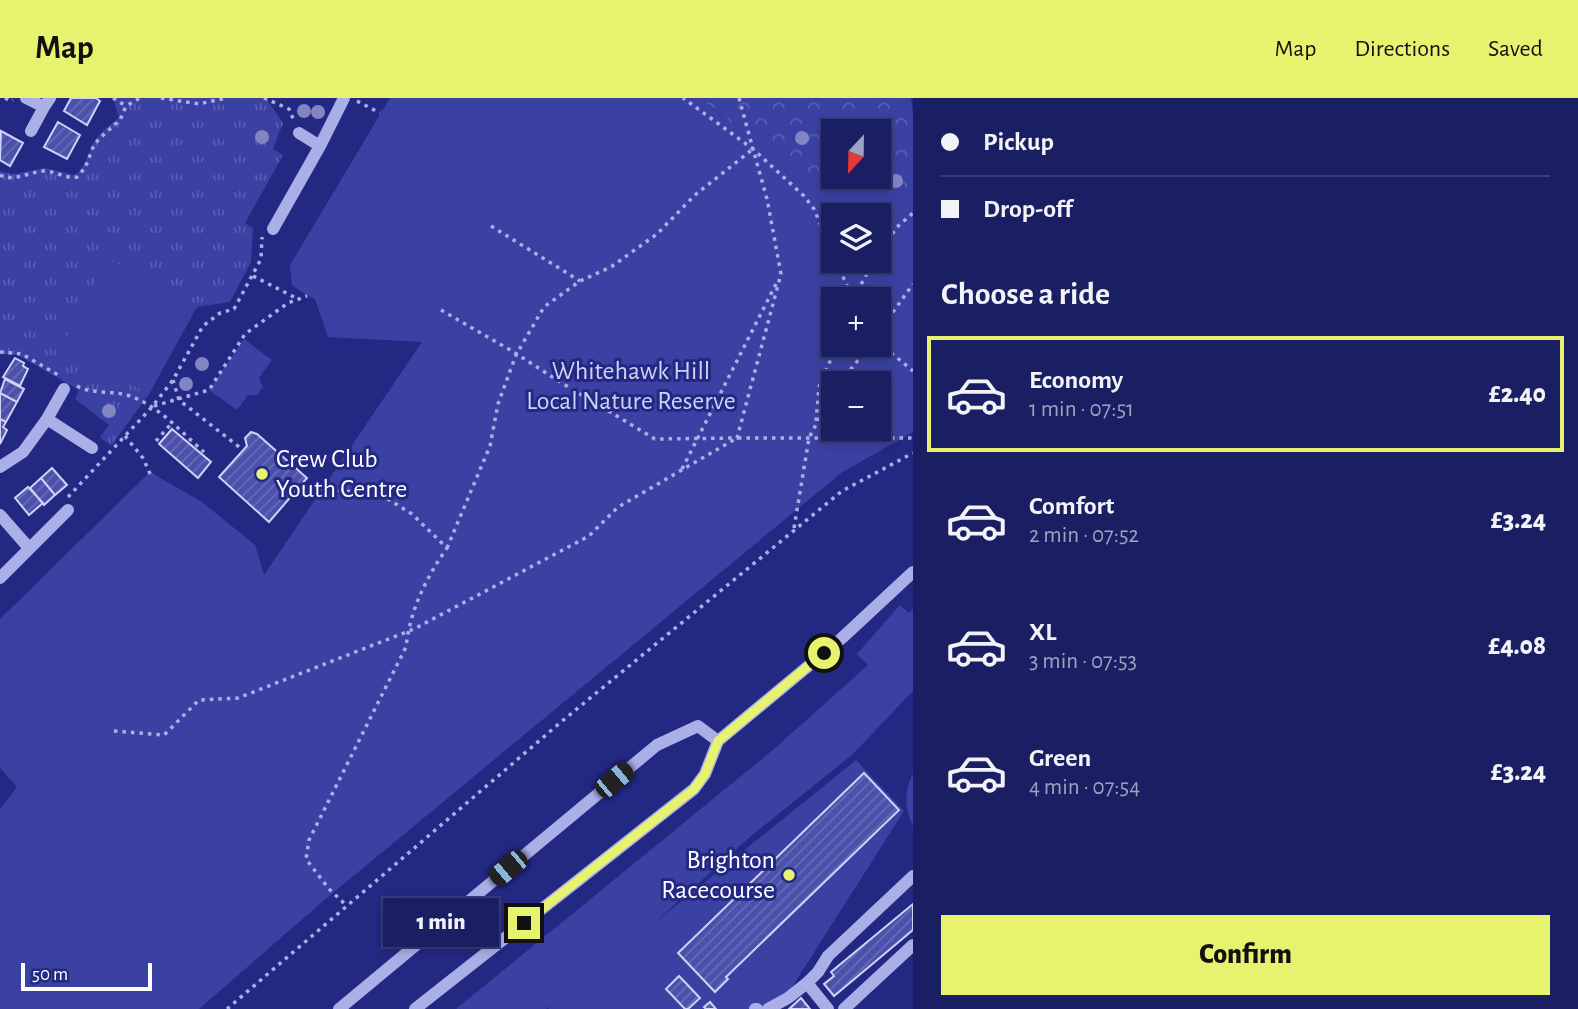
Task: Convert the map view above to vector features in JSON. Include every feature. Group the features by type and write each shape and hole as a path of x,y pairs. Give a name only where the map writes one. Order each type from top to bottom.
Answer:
{"street":[{"path":"26,98 47,103 31,131"},
{"path":"273,229 344,98"},
{"path":"299,133 320,146"},
{"path":"0,467 29,445 64,389"},
{"path":"47,419 92,448"},
{"path":"0,578 68,510"},
{"path":"0,515 30,548"},
{"path":"415,1009 694,789 705,774 718,741 842,638 913,572"},
{"path":"339,1009 657,745 698,726 718,741"},
{"path":"768,1009 807,983 828,956 913,876"},
{"path":"844,1009 913,945"},
{"path":"807,983 828,1009"}],"path":[{"path":"5,98 11,101 14,98"},
{"path":"113,98 126,106"},
{"path":"0,175 16,178 48,171 77,177 85,169 94,145 120,120 126,106 140,98"},
{"path":"161,98 199,104 226,98"},
{"path":"264,98 289,109 299,133"},
{"path":"351,98 380,113"},
{"path":"683,98 753,149 804,196 814,209 821,226"},
{"path":"114,731 164,735 199,700 238,698 408,631 589,536 618,508 737,438 782,274 767,198 739,98"},
{"path":"347,906 328,889 306,859 309,840 406,647 413,612 429,573 447,548 490,446 498,404 516,355 544,307 580,281 611,267 657,234 695,195 753,149"},
{"path":"891,236 913,213"},
{"path":"491,226 580,281"},
{"path":"152,407 173,380 198,332 220,313 234,309 261,259 261,239 268,227 273,229"},
{"path":"681,470 782,274"},
{"path":"253,276 298,299"},
{"path":"891,315 913,284"},
{"path":"152,407 209,390 245,334 288,303 307,296"},
{"path":"441,310 655,439 913,438"},
{"path":"891,353 913,372"},
{"path":"816,423 819,387 831,357"},
{"path":"849,371 860,357"},
{"path":"173,380 179,400 243,450"},
{"path":"152,407 204,453"},
{"path":"794,531 809,438 821,414"},
{"path":"156,441 171,424"},
{"path":"125,436 143,458 151,476"},
{"path":"227,1009 561,722 842,491 913,453"},
{"path":"321,489 380,494 412,514 447,548"}],"green space":[{"path":"116,98 266,98 283,123 273,149 283,155 245,223 253,228 251,262 230,302 196,307 149,394 111,446 100,437 109,425 75,399 79,390 18,355 0,354 0,171 13,174 45,168 75,175 83,167 98,136 119,117 114,102"},
{"name":"Whitehawk Hill Local Nature Reserve","path":"390,98 700,98 752,139 809,191 821,182 821,189 876,189 913,207 913,432 841,473 322,902 199,1009 0,1009 0,809 17,787 0,768 0,619 150,472 202,502 255,545 264,575 422,342 328,337 315,299 292,285 290,265"},
{"path":"700,98 911,98 913,207 876,189 891,189 891,119 821,119 821,189 852,189 809,191 752,139"},
{"path":"109,259 197,307 149,394 62,346"},
{"path":"244,339 272,360 259,378 263,387 257,395 248,395 237,410 209,390"},
{"path":"900,605 909,613 913,609 913,691 853,754 750,837 653,924 856,760 904,811 778,1009 548,1009 552,1005 546,1009 456,1009 774,749 868,665 857,654"},
{"path":"913,775 913,826 906,800"}],"building":[{"path":"71,98 96,98 100,101 87,125 64,111"},
{"path":"58,122 80,135 67,159 44,147"},
{"path":"1,131 23,143 10,166 0,160"},
{"path":"15,358 28,369 20,386 3,377"},
{"path":"5,379 24,389 17,402 0,393"},
{"path":"0,393 17,402 6,422 0,419"},
{"path":"0,419 6,422 3,427 7,430 0,444"},
{"path":"172,429 211,462 198,478 159,444"},
{"name":"Crew Club Youth Centre","path":"251,432 257,434 307,478 269,522 219,477 247,446 245,438"},
{"path":"52,468 67,485 55,495 41,478"},
{"path":"41,478 55,495 44,505 30,488"},
{"path":"28,487 43,503 29,515 15,498"},
{"name":"Brighton Racecourse","path":"864,773 899,810 726,977 728,979 715,992 678,953"},
{"path":"913,904 913,930 834,996 824,984 834,976 831,972"},
{"path":"679,976 700,998 688,1009 666,989"},
{"path":"801,998 810,1009 789,1009"},
{"path":"710,1002 716,1009 704,1007"}],"place":[{"name":"Crew Club Youth Centre","path":"262,474"},
{"name":"Brighton Racecourse","path":"789,875"}],"route":[{"path":"524,923 694,789 705,774 718,741 824,653"}]}
